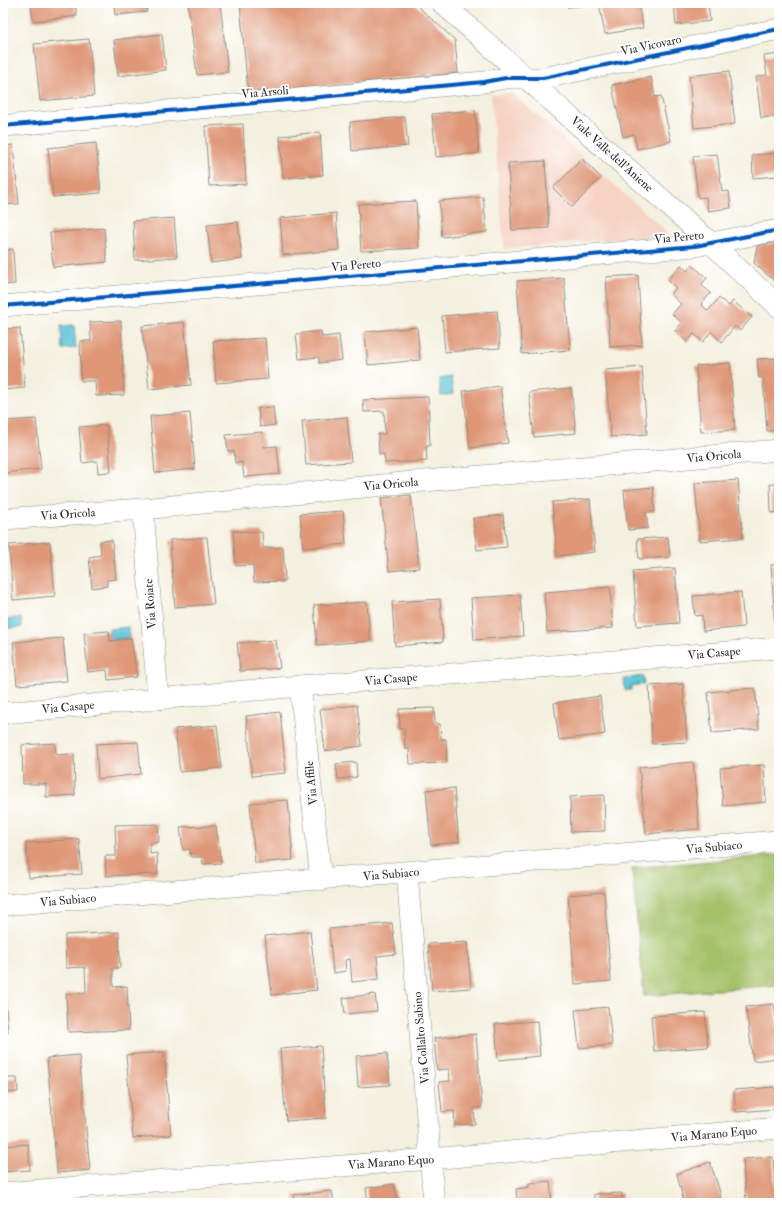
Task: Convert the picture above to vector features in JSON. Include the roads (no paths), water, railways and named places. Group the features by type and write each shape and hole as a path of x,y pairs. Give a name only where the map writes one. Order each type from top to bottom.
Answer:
{"street":[{"name":"Viale Valle dell'Aniene","path":"442,3 528,78 712,244 779,307"},
{"name":"Via Vicovaro","path":"528,78 543,78 779,29"},
{"name":"Via Arsoli","path":"3,126 528,78"},
{"name":"Via Pereto","path":"3,306 712,244 779,230"},
{"name":"Via Oricola","path":"3,519 143,509 405,483 779,450"},
{"name":"Via Roiate","path":"143,509 158,700"},
{"name":"Via Casape","path":"3,713 300,686 779,648"},
{"name":"Via Affile","path":"300,686 321,880"},
{"name":"Via Subiaco","path":"3,905 407,873 779,841"},
{"name":"Via Collalto Sabino","path":"407,873 434,1203"},
{"name":"Via Marano Equo","path":"3,1193 430,1159 779,1128"}],"water":[{"path":"74,325 76,348 62,349 61,326"},
{"path":"451,377 453,394 441,396 439,379"},
{"path":"21,618 22,627 3,629 3,619"},
{"path":"128,627 129,638 110,640 109,629"},
{"path":"643,676 644,684 631,686 631,690 625,690 624,679"}]}
